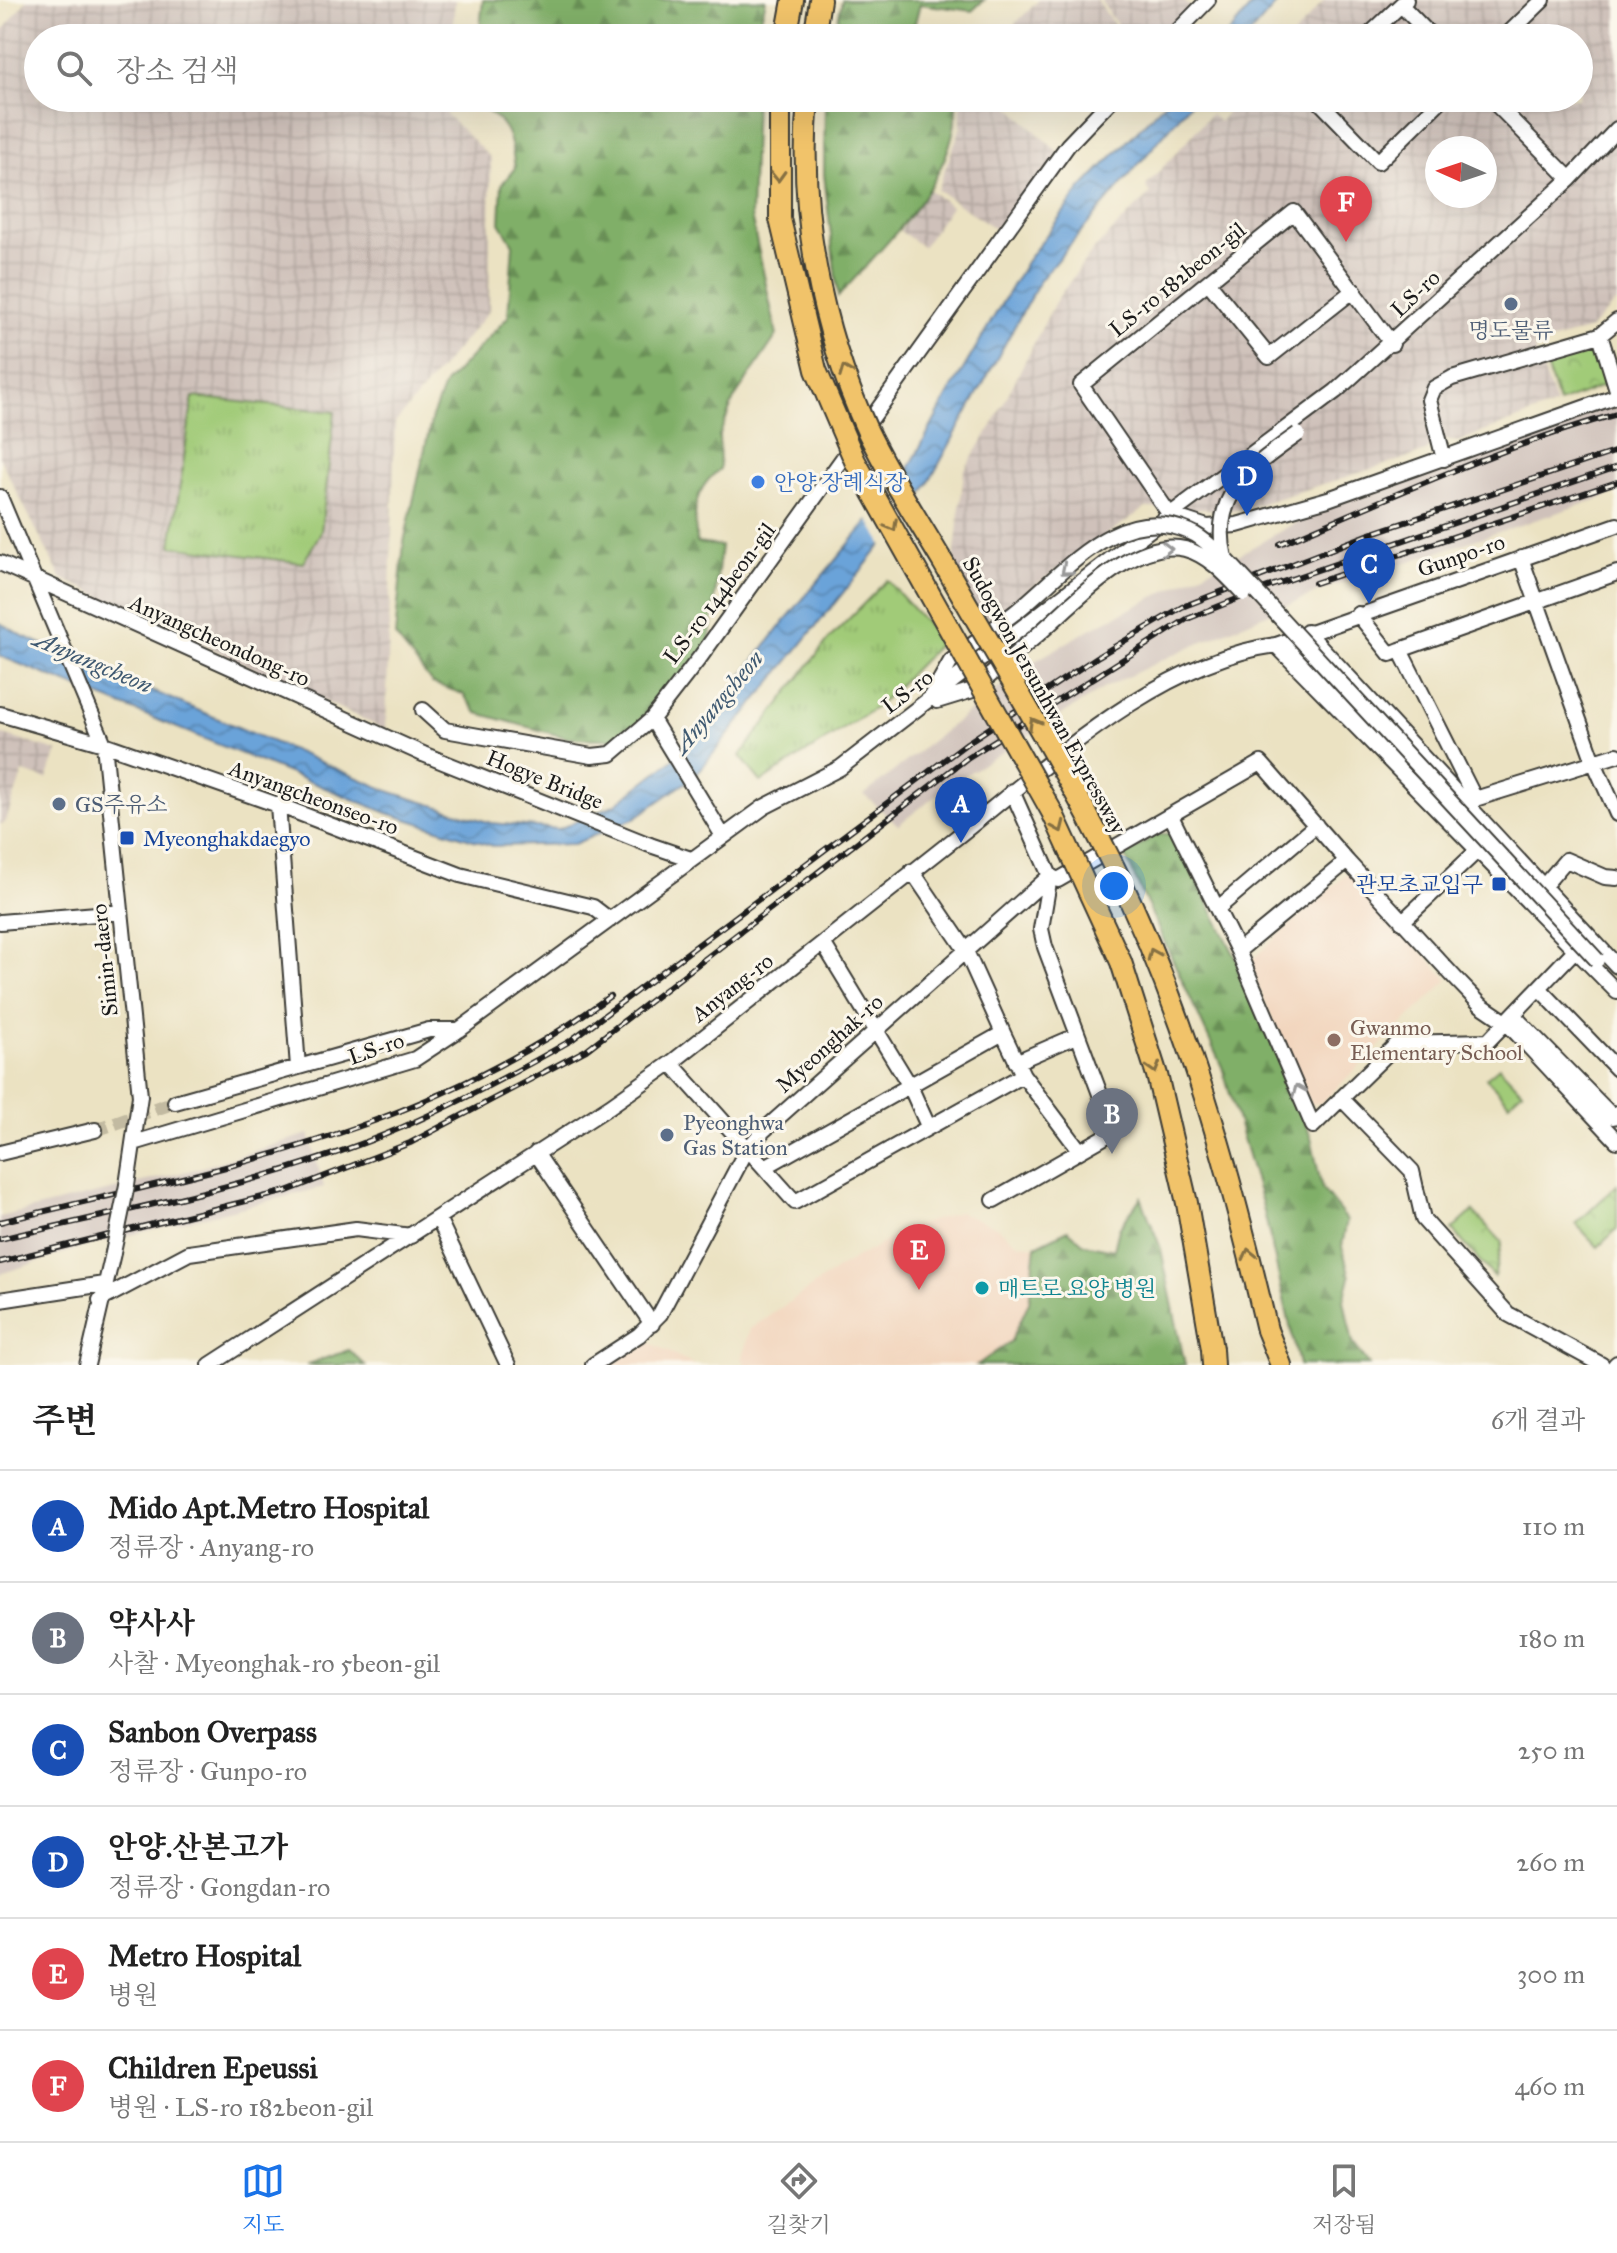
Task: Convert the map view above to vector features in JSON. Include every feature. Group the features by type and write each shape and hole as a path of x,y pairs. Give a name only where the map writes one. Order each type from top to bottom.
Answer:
{"highway":[{"path":"789,24 793,0"},
{"path":"816,24 820,0"},
{"path":"780,112 780,219 816,370 855,461 1052,812 1121,962 1157,1075 1181,1175 1213,1357"},
{"name":"Sudogwon Je1sunhwan Expressway","path":"807,112 805,181 811,240 836,351 868,431 1107,853 1158,963 1191,1049 1234,1187 1267,1330 1272,1365"},
{"path":"1267,1330 1281,1365"}],"street":[{"path":"1185,24 1208,0"},
{"path":"1518,24 1543,0"},
{"path":"1381,24 1404,2 1422,24"},
{"name":"LS-ro 144beon-gil","path":"423,710 445,730 592,756 611,754 654,723 1068,145 1100,112"},
{"path":"1330,112 1378,162 1429,112"},
{"path":"1504,112 1570,179"},
{"name":"LS-ro","path":"134,1143 415,1059 459,1030 764,807 840,768 1336,391 1392,344 1570,179 1617,129"},
{"name":"LS-ro 182beon-gil","path":"1170,515 1081,385 1294,212 1392,344"},
{"path":"1208,282 1269,357 1354,290"},
{"path":"1444,459 1429,400 1434,388 1452,378 1600,335 1617,321"},
{"path":"1170,515 1207,527 1237,525 1444,459 1617,393 1600,335"},
{"path":"1225,558 1220,527 1229,497 1243,477 1298,434 1336,391"},
{"path":"0,497 37,583"},
{"path":"925,705 951,661 1107,536 1136,524 1168,524 1194,533 1225,558 1597,960"},
{"name":"Gunpo-ro","path":"1276,645 1617,525"},
{"path":"925,705 973,690 1131,557 1160,547 1188,550 1219,568 1588,955 1617,979"},
{"path":"1521,558 1594,762 1614,798 1617,814"},
{"name":"Anyangcheondong-ro","path":"0,563 37,583 423,754"},
{"path":"1358,614 1390,654 1617,573"},
{"name":"Simin-daero","path":"37,583 101,738 140,1096 127,1185 104,1284"},
{"path":"1307,632 1472,804 1542,888 1617,966"},
{"path":"1276,645 1617,992"},
{"name":"Anyang-ro","path":"210,1365 671,1063 1097,724 1194,671 1240,652 1276,645"},
{"path":"1400,650 1472,804"},
{"name":"Anyangcheonseo-ro","path":"0,714 101,738 460,875 593,907 610,920"},
{"path":"654,723 723,836"},
{"name":"Hogye Bridge","path":"423,754 691,859"},
{"path":"1472,804 1617,755"},
{"path":"1050,876 1058,880 1261,763 1402,922 1481,1005 1510,1018 1613,1117 1617,1113"},
{"path":"994,1200 1108,1135 1112,1126 1041,929 1050,876 1012,791"},
{"path":"278,805 298,1067"},
{"path":"1171,816 1238,951 1313,1126 1398,1043 1488,1041 1576,949"},
{"path":"1217,909 1316,825"},
{"path":"1402,922 1478,850"},
{"path":"1542,888 1566,860 1605,877 1617,878"},
{"path":"1238,951 1347,861"},
{"path":"912,871 965,949 1020,1068 1080,1151"},
{"name":"Myeonghak-ro","path":"593,1365 652,1324 746,1151 763,1131 1050,876"},
{"path":"0,922 121,912"},
{"path":"823,943 910,1086 928,1126"},
{"path":"1539,988 1617,1069"},
{"path":"1510,1018 1617,1141"},
{"path":"175,1102 429,1030 459,1030"},
{"path":"765,1167 1003,1033"},
{"path":"671,1063 746,1151 765,1167 795,1202 1078,1035"},
{"path":"1341,1098 1412,1171 1423,1219 1508,1314 1602,1365"},
{"path":"0,1153 95,1130"},
{"path":"536,1153 652,1324"},
{"path":"438,1218 508,1365"},
{"path":"100,1300 189,1253 356,1229 411,1236"},
{"path":"0,1300 104,1284 87,1365"}],"shaded area":[{"path":"27,0 455,0 453,24 24,24 24,112 446,112 491,158 489,311 395,423 386,730 61,578 0,459 0,34"},
{"path":"1039,0 1097,0 1113,24 1015,24"},
{"path":"1100,0 1183,0 1193,9 1179,24 1116,24"},
{"path":"1324,0 1617,0 1617,301 1590,329 1534,346 1556,405 1457,442 1447,439 1432,443 1426,452 1240,510 1145,508 984,621 953,568 964,471 993,424 1055,302 1093,250 1151,193 1146,186 1211,114 1219,122 1228,112 1593,112 1593,24 1304,24"},
{"path":"961,112 1016,112 1060,154 1003,234 937,190 961,127"},
{"path":"929,190 951,206 923,247 900,231"},
{"path":"1617,403 1617,493 1328,588 1194,645 1106,687 951,784 898,825 864,795 1025,667 1092,628 1242,553 1316,511"},
{"path":"0,734 57,751 47,779 23,772 5,823 0,824"},
{"name":"Gwanmo Elementary School","path":"1349,872 1448,980 1321,1103 1310,1104 1248,963"},
{"path":"309,1134 324,1187 90,1245 0,1274 0,1217 196,1169"},
{"path":"959,1212 997,1227 1019,1244 1036,1246 1029,1302 1011,1341 977,1365 746,1365 742,1358 750,1329 845,1264 912,1227"},
{"path":"641,1338 695,1365 600,1365"}],"green space":[{"path":"483,0 766,0 760,24 480,24"},
{"path":"842,0 984,0 972,11 920,4 915,24 837,24"},
{"path":"488,112 755,112 751,216 777,335 734,399 719,436 720,469 704,485 695,511 697,543 721,546 709,645 635,740 568,738 477,713 463,694 432,683 395,636 404,542 432,417 445,384 508,317 513,244 500,223 502,184 515,168 509,137"},
{"path":"825,112 955,112 946,154 934,181 898,230 838,297 824,174"},
{"path":"1596,347 1608,384 1559,403 1546,366"},
{"path":"193,397 335,412 321,532 303,563 171,546"},
{"path":"887,580 942,641 878,706 761,782 740,756 828,640"},
{"path":"1173,833 1236,958 1279,1059 1311,1137 1322,1189 1347,1220 1342,1246 1350,1277 1344,1300 1353,1343 1369,1365 1299,1365 1262,1203 1222,1067 1125,856 1155,835"},
{"path":"1499,1067 1522,1091 1509,1103 1486,1078"},
{"path":"1617,1185 1617,1229 1598,1247 1576,1224"},
{"path":"1141,1197 1161,1249 1185,1365 977,1365 1011,1341 1029,1302 1036,1246 1068,1230 1084,1244 1114,1250 1119,1229"},
{"path":"1473,1211 1502,1242 1494,1277 1452,1230"},
{"path":"349,1350 365,1365 306,1365"}],"water":[{"path":"1256,0 1280,0 1259,24 1236,24"},
{"path":"1155,112 1183,112 1040,280 922,495 695,776 633,819 574,844 493,846 387,813 0,656 0,623 25,637 391,792 491,823 559,829 616,804 684,751 783,623 904,478 1026,262 1081,189"}],"pier":[{"path":"905,468 923,501 885,549 867,517"}],"tunnel":[{"path":"95,1130 175,1102"}],"railway":[{"path":"1280,544 1489,457 1617,414"},
{"path":"0,1239 255,1178 355,1146 446,1107 570,1041 967,743 1097,657 1182,607 1370,534 1617,451"},
{"path":"0,1262 287,1191 410,1143 586,1050 967,758 1187,619 1262,589 1617,467"},
{"path":"1315,583 1617,482"},
{"path":"0,1222 240,1163 393,1114 467,1082 539,1043 610,996"}],"place":[{"name":"Children Epeussi","path":"1346,242"},
{"name":"명도물류","path":"1511,304"},
{"name":"안양 장례식장","path":"758,482"},
{"name":"안양.산본고가","path":"1247,516"},
{"name":"Sanbon Overpass","path":"1369,604"},
{"name":"GS주유소","path":"59,804"},
{"name":"Myeonghakdaegyo","path":"127,838"},
{"name":"Mido Apt.Metro Hospital","path":"961,843"},
{"name":"관모초교입구","path":"1499,884"},
{"name":"Gwanmo Elementary School","path":"1334,1040"},
{"name":"Pyeonghwa Gas Station","path":"667,1135"},
{"name":"약사사","path":"1112,1154"},
{"name":"매트로 요양 병원","path":"982,1288"},
{"name":"Metro Hospital","path":"919,1290"}],"water label":[{"name":"Anyangcheon","path":"93,662"},
{"name":"Anyangcheon","path":"718,702"}]}
